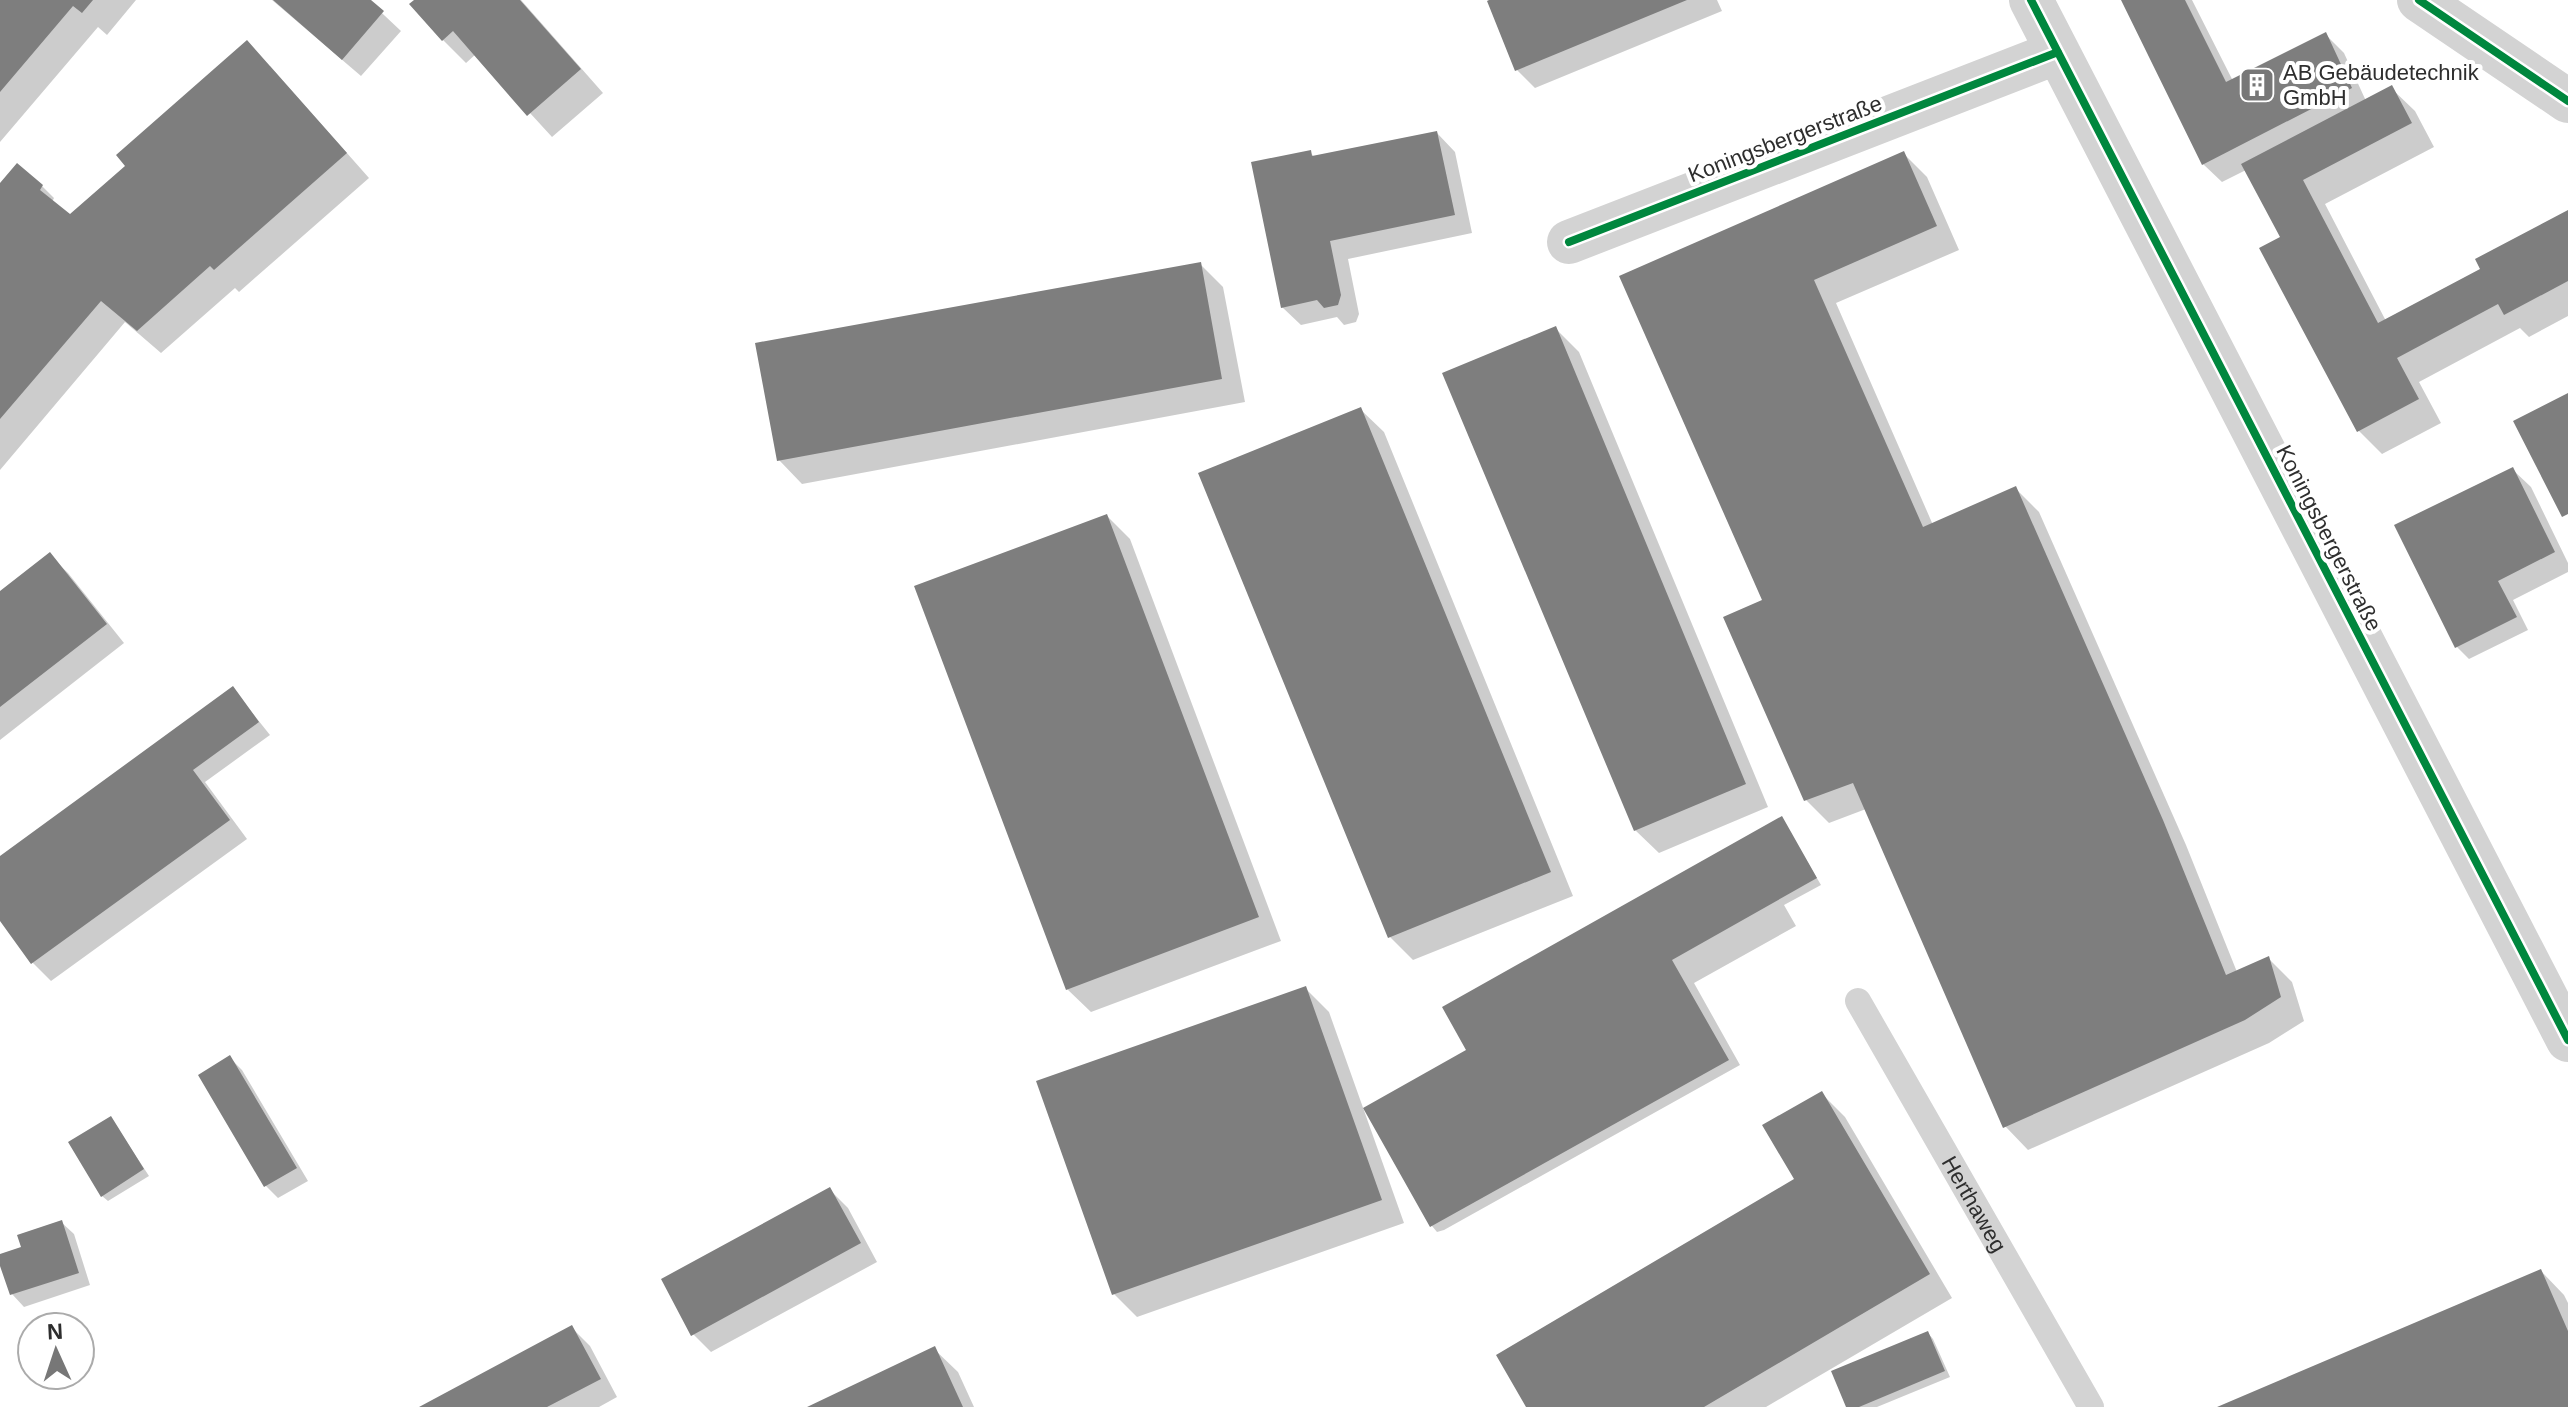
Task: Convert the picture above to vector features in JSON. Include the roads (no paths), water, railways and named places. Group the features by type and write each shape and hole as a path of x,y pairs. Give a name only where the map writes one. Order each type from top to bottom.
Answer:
{"street":[{"name":"Koningsbergerstraße","path":"2031,0 2568,1040"},
{"path":"2419,0 2568,101"},
{"name":"Koningsbergerstraße","path":"1569,242 2058,52"}],"lane":[{"name":"Herthaweg","path":"1858,1001 2091,1407"}],"place":[{"name":"AB Gebäudetechnik GmbH","path":"2257,85"}]}
